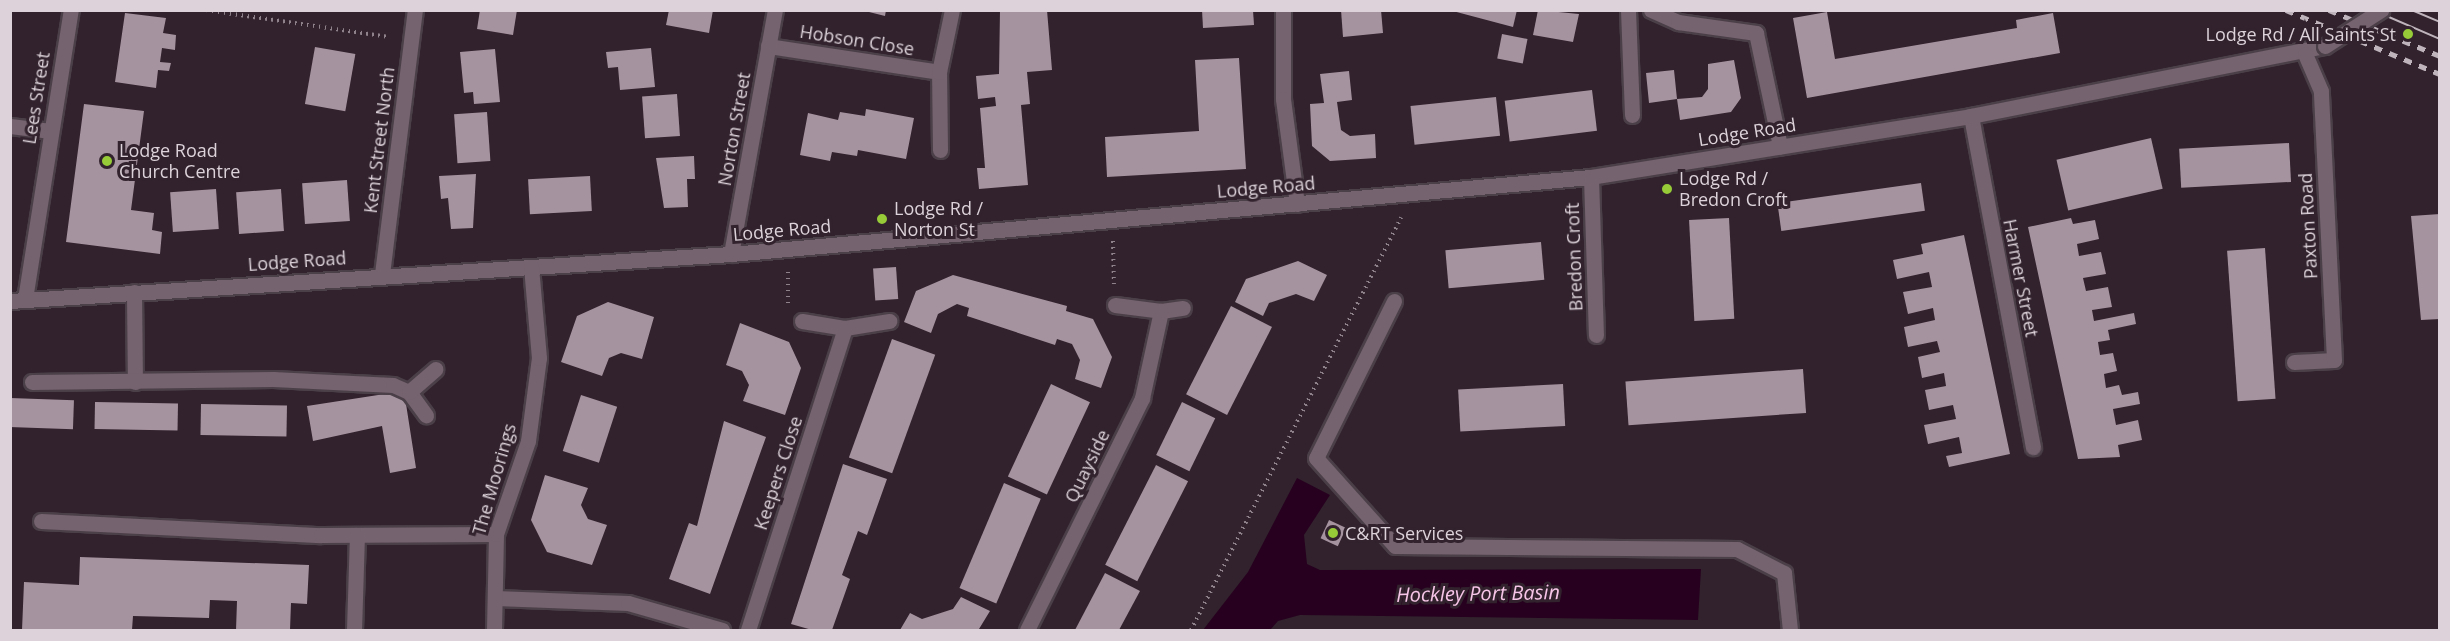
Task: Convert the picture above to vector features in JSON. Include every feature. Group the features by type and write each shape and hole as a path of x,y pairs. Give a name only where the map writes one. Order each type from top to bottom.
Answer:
{"street":[{"name":"Lees Street","path":"18,300 51,131 71,10"},
{"name":"Kent Street North","path":"382,274 416,10"},
{"name":"Norton Street","path":"731,254 775,10"},
{"path":"940,150 939,72 952,10"},
{"path":"1283,10 1283,99 1297,204"},
{"path":"1628,10 1632,115"},
{"path":"1650,10 1678,22 1756,33 1780,146"},
{"name":"Lodge Road","path":"18,300 382,274 731,254 1113,219 1412,195 1591,177 1971,116 2305,54 2325,46 2381,10"},
{"name":"Hobson Close","path":"768,45 939,72"},
{"name":"Paxton Road","path":"2294,362 2334,360 2321,91 2305,54"},
{"name":"Harmer Street","path":"1971,116 2033,447"},
{"path":"10,126 51,131"},
{"name":"Bredon Croft","path":"1591,177 1596,336"},
{"name":"The Moorings","path":"494,630 495,534 528,441 536,382 531,267"},
{"path":"134,292 135,382"},
{"path":"1394,301 1316,458 1395,546 1737,549 1784,573 1790,630"},
{"path":"1115,305 1161,311 1183,308"},
{"name":"Quayside","path":"1027,630 1142,398 1161,311"},
{"path":"802,321 845,328 889,321"},
{"name":"Keepers Close","path":"748,630 845,328"},
{"path":"409,392 435,369"},
{"path":"32,382 273,379 393,385 409,392 426,415"},
{"path":"41,521 357,535 495,534"},
{"path":"354,630 357,535"},
{"path":"495,598 628,603 722,630"}],"path":[{"path":"206,10 411,40"},
{"path":"1191,630 1412,195"},
{"path":"1113,219 1115,305"},
{"path":"788,248 788,311 802,321"}],"water":[{"name":"Hockley Port Basin","path":"1297,478 1330,495 1304,535 1307,564 1320,570 1701,569 1698,620 1300,615 1278,621 1270,630 1203,630 1248,572"}],"building":[{"path":"480,10 517,10 513,35 477,29"},
{"path":"669,10 713,10 709,33 666,25"},
{"path":"861,10 886,10 885,16"},
{"path":"1000,10 1047,10 1052,70 1027,72 1030,104 1021,105 1028,185 979,189 977,168 985,168 980,108 996,106 995,97 978,99 976,76 999,74"},
{"path":"1202,10 1253,10 1254,25 1203,28"},
{"path":"1341,10 1381,10 1383,33 1343,37"},
{"path":"1449,10 1517,10 1513,27"},
{"path":"1538,10 1579,14 1573,42 1533,35"},
{"path":"1827,12 1835,59 2017,28 2016,20 2053,13 2060,53 1807,98 1793,18"},
{"path":"125,13 166,18 163,33 176,35 175,50 162,48 160,62 171,63 169,71 158,70 156,88 115,82"},
{"path":"1502,34 1528,39 1523,64 1497,59"},
{"path":"315,47 355,54 345,111 305,104"},
{"path":"651,48 655,87 620,90 618,67 608,68 606,52"},
{"path":"495,49 500,102 474,104 473,92 464,93 460,52"},
{"path":"1239,58 1246,169 1107,177 1105,137 1199,131 1195,60"},
{"path":"1734,60 1741,98 1731,112 1680,120 1677,99 1702,97 1708,89 1708,64"},
{"path":"1674,70 1677,99 1649,103 1646,73"},
{"path":"1349,71 1352,100 1337,102 1341,130 1350,136 1375,134 1376,158 1330,161 1312,146 1310,104 1324,103 1320,74"},
{"path":"1592,90 1597,131 1510,141 1505,101"},
{"path":"677,94 680,136 645,138 642,96"},
{"path":"1496,97 1500,136 1415,145 1410,106"},
{"name":"Lodge Road Church Centre","path":"84,104 144,111 131,210 154,213 152,230 162,232 160,254 66,242"},
{"path":"866,109 914,118 906,159 858,150 857,156 832,152 830,161 800,155 808,113 838,120 840,112 865,116"},
{"path":"487,112 490,161 457,163 454,114"},
{"path":"2151,138 2163,189 2068,210 2056,160"},
{"path":"2289,143 2291,182 2181,188 2179,149"},
{"path":"694,156 695,179 687,179 688,207 664,208 656,158"},
{"path":"476,174 473,228 451,229 448,198 441,199 439,176"},
{"path":"590,176 592,211 530,214 528,179"},
{"path":"347,180 350,221 305,224 302,183"},
{"path":"1921,183 1925,211 1781,231 1777,203"},
{"path":"216,189 219,229 173,232 170,192"},
{"path":"281,189 284,231 239,234 236,192"},
{"path":"2440,214 2440,319 2421,320 2411,216"},
{"path":"1729,218 1734,319 1694,321 1689,220"},
{"path":"2071,218 2073,224 2095,220 2099,239 2077,244 2079,256 2101,252 2106,274 2083,278 2086,291 2108,287 2112,307 2092,310 2094,321 2134,313 2136,324 2108,330 2110,340 2098,342 2100,355 2113,353 2117,371 2104,374 2106,388 2119,385 2122,395 2138,392 2140,404 2113,409 2116,425 2138,420 2142,440 2118,445 2120,457 2078,459 2028,227"},
{"path":"1964,235 2010,454 1949,467 1946,456 1962,453 1959,437 1928,444 1924,425 1956,419 1953,405 1929,410 1925,390 1946,386 1944,373 1922,378 1918,357 1940,352 1937,341 1908,347 1904,327 1935,320 1933,308 1908,314 1903,292 1932,287 1929,272 1897,279 1893,260 1923,254 1921,244"},
{"path":"1541,242 1544,280 1449,288 1445,250"},
{"path":"2265,248 2276,399 2238,401 2227,251"},
{"path":"1298,261 1327,275 1314,301 1296,294 1269,303 1263,316 1235,302 1246,279"},
{"path":"896,267 898,299 875,301 873,269"},
{"path":"953,275 1067,306 1066,311 1093,319 1112,357 1101,388 1075,379 1080,360 1072,344 1057,339 1055,345 967,316 969,308 957,304 938,314 931,333 904,322 916,291"},
{"path":"608,302 654,317 642,359 621,353 609,358 602,376 561,362 577,316"},
{"path":"1231,306 1272,327 1227,415 1186,394"},
{"path":"740,323 789,342 801,368 785,415 743,401 749,385 742,371 726,365"},
{"path":"892,339 935,355 892,473 849,457"},
{"path":"1803,369 1806,413 1629,425 1625,381"},
{"path":"1051,384 1090,402 1047,495 1008,476"},
{"path":"1563,384 1565,426 1460,431 1458,389"},
{"path":"404,391 416,468 390,473 382,426 313,441 307,406"},
{"path":"581,395 617,407 599,463 563,451"},
{"path":"10,398 74,400 73,429 10,427"},
{"path":"95,402 178,403 178,430 95,429"},
{"path":"1182,402 1215,418 1189,471 1156,455"},
{"path":"201,404 287,406 286,436 200,435"},
{"path":"724,421 766,437 710,594 669,579 689,523 697,526"},
{"path":"843,464 887,479 867,535 858,531 842,575 850,579 832,630 812,630 791,624"},
{"path":"1156,465 1188,481 1137,581 1105,565"},
{"path":"545,475 588,488 581,505 588,519 607,525 592,565 547,552 531,520"},
{"path":"1004,483 1041,499 996,604 959,588"},
{"name":"C&RT Services","path":"1329,520 1346,528 1338,546 1321,538"},
{"path":"80,557 309,565 307,604 291,603 290,630 236,630 237,601 210,600 209,618 133,616 132,630 22,630 24,582 79,585"},
{"path":"1105,573 1140,591 1119,630 1075,630"},
{"path":"961,597 990,611 979,629 900,630 910,613 922,619 953,609"}],"tram line":[{"path":"2373,10 2440,39"},
{"path":"2412,10 2440,22"}],"railway":[{"path":"2286,10 2440,74"},
{"path":"2329,10 2440,56"}],"place":[{"name":"Lodge Rd / All Saints St","path":"2408,34"},
{"name":"Lodge Road Church Centre","path":"107,161"},
{"name":"Lodge Rd / Bredon Croft","path":"1667,189"},
{"name":"Lodge Rd / Norton St","path":"882,219"},
{"name":"C&RT Services","path":"1333,533"}]}
